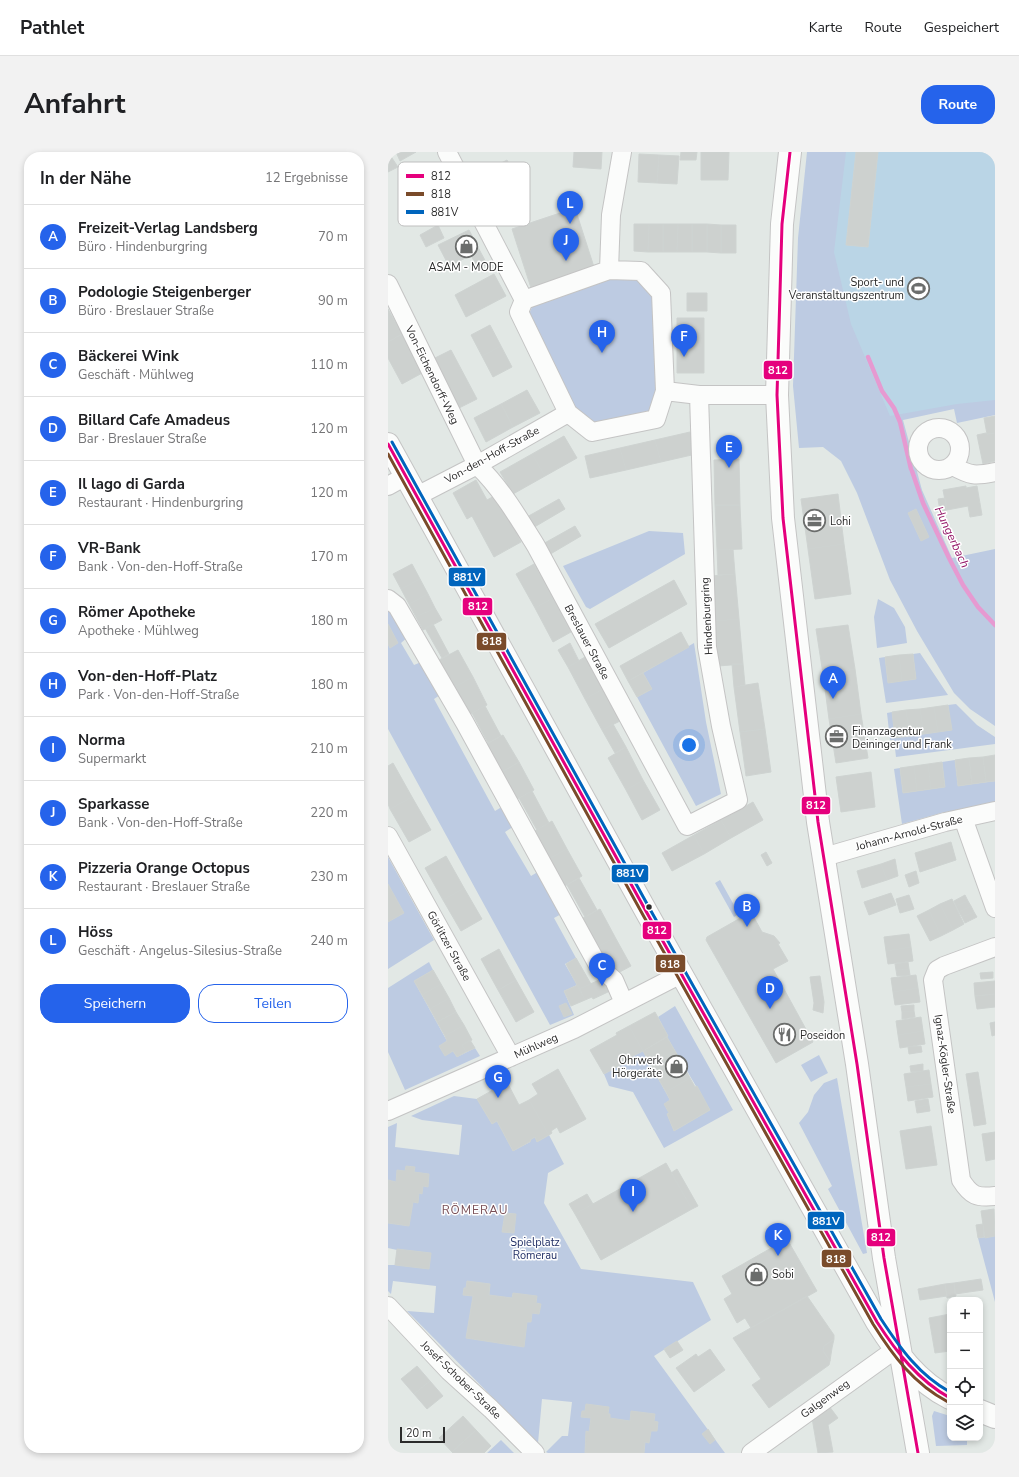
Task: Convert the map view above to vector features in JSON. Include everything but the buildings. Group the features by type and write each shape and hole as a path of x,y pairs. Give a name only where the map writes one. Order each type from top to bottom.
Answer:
{"main road":[{"path":"790,152 782,224 777,395 782,518 818,822 857,1064 884,1258 899,1352 918,1453"},
{"path":"388,444 397,481 417,496 681,974 853,1281 899,1352 918,1376 937,1391 947,1396"},
{"path":"983,1412 995,1417"}],"street":[{"path":"447,152 452,162"},
{"path":"609,270 611,215 622,152"},
{"path":"486,226 524,300"},
{"path":"609,270 641,271 661,293 665,391 656,419 592,432 568,413 519,312 524,300 609,270"},
{"name":"Von-Eichendorff-Weg","path":"388,284 477,465"},
{"path":"665,391 699,395 777,395"},
{"name":"Hindenburgring","path":"687,826 738,800 721,726 707,647 699,395"},
{"name":"Von-den-Hoff-Straße","path":"417,496 477,465 568,413"},
{"name":"Breslauer Straße","path":"477,465 490,477 510,504 536,546 687,826"},
{"path":"953,466 965,473 973,475 995,472"},
{"path":"388,599 397,606 465,723 599,967 614,980 624,1003"},
{"name":"Johann-Arnold-Straße","path":"824,857 963,818 995,811"},
{"path":"963,818 995,908"},
{"name":"Görlitzer Straße","path":"388,836 511,1057"},
{"name":"Ignaz-Kögler-Straße","path":"995,947 944,966 937,970 933,980 961,1180 970,1192 976,1196 995,1196"},
{"name":"Mühlweg","path":"388,1111 574,1029 681,974"},
{"name":"Josef-Schober-Straße","path":"388,1306 449,1371 491,1409 535,1453"},
{"name":"Galgenweg","path":"751,1453 899,1352"}],"green space":[{"path":"807,152 856,152 995,394 995,415 957,423 954,409 903,420 922,490 952,558 995,549 995,726 970,709 954,693 917,631 890,580 857,493 841,461 823,447 799,448 793,386 798,238"},
{"path":"611,276 637,279 652,296 657,391 649,412 594,423 575,408 529,314 532,307"},
{"path":"649,531 683,533 685,554 590,609 586,607 563,566"},
{"path":"878,599 894,608 905,627 907,643 877,648 874,617"},
{"path":"388,609 409,636 401,643 414,665 426,660 443,693 434,699 495,811 505,805 516,825 505,832 531,876 541,870 565,912 554,918 576,958 565,964 577,985 564,991 574,1015 550,1025 388,729"},
{"path":"694,643 706,722 721,794 696,806 637,697 652,689 643,673"},
{"path":"920,653 948,695 886,703 879,658 885,657 888,682 916,679 913,654"},
{"path":"956,704 977,725 995,737 995,744 896,757 894,740 890,740 887,713 892,712 951,730 948,705"},
{"path":"955,760 958,786 995,781 995,802 941,813 902,824 894,769 900,768 903,793 945,787 942,762"},
{"path":"388,857 434,940 388,969"},
{"path":"720,880 739,914 734,917 715,883"},
{"path":"429,962 433,970 414,981 447,1041 440,1046 445,1055 453,1051 457,1057 475,1048 480,1056 405,1090 388,1052 388,988"},
{"path":"675,1006 733,1110 664,1148 633,1092 609,1086 604,1074 643,1051 670,1100 669,1113 667,1114 674,1131 710,1110 667,1037 668,1036 658,1017"},
{"path":"819,1055 828,1073 811,1082 801,1065"},
{"path":"837,1078 867,1253 863,1254 828,1189 832,1186 799,1123 808,1112 814,1095 824,1083"},
{"name":"Spielplatz Römerau","path":"454,1096 477,1099 492,1124 497,1121 513,1151 530,1142 530,1140 535,1137 537,1142 549,1135 564,1164 548,1173 544,1203 581,1269 693,1282 711,1320 654,1356 725,1453 548,1453 546,1452 562,1436 568,1436 572,1402 542,1399 538,1443 407,1311 434,1313 436,1286 393,1281 391,1294 388,1291 388,1265 395,1265 397,1250 388,1248 388,1127 397,1123 395,1147 459,1155 462,1125 422,1120 411,1116"},
{"path":"995,1236 995,1302 978,1238"},
{"path":"934,1411 947,1415 947,1441 967,1441 967,1445 936,1446 932,1416"},
{"path":"501,1440 514,1453 487,1453"}],"shaded area":[{"name":"Sport- und Veranstaltungszentrum","path":"846,152 995,152 995,400 957,404 890,416 851,324 834,252"}],"waterway":[{"name":"Hungerbach","path":"868,357 882,391 894,408 900,422 911,469"},
{"name":"Hungerbach","path":"912,471 923,503 963,585 978,607 995,625"}],"transit line":[{"name":"812","path":"790,152 782,224 777,395 783,518 818,822 857,1064 884,1258 918,1453"},
{"name":"881V","path":"392,442 651,911 881,1319 911,1360 929,1378 947,1390"},
{"name":"812","path":"388,444 647,913 877,1322 900,1355 909,1365 928,1383 947,1396"},
{"name":"818","path":"388,454 643,915 873,1324 888,1347 905,1368 925,1387 947,1401"}],"place":[{"name":"Höss","path":"570,224"},
{"name":"ASAM - MODE","path":"466,247"},
{"name":"Sparkasse","path":"566,261"},
{"name":"Sport- und Veranstaltungszentrum","path":"919,288"},
{"name":"Von-den-Hoff-Platz","path":"602,353"},
{"name":"VR-Bank","path":"684,357"},
{"name":"Il lago di Garda","path":"729,468"},
{"name":"Lohi","path":"814,521"},
{"name":"Freizeit-Verlag Landsberg","path":"833,699"},
{"name":"Finanzagentur Deininger und Frank","path":"837,737"},
{"name":"Podologie Steigenberger","path":"747,927"},
{"name":"Bäckerei Wink","path":"602,986"},
{"name":"Billard Cafe Amadeus","path":"770,1009"},
{"name":"Poseidon","path":"784,1035"},
{"name":"Ohrwerk Hörgeräte","path":"677,1066"},
{"name":"Römer Apotheke","path":"498,1098"},
{"name":"Norma","path":"633,1212"},
{"name":"Pizzeria Orange Octopus","path":"778,1256"},
{"name":"Sobi","path":"756,1274"}],"district":[{"name":"RÖMERAU","path":"475,1210"}]}
